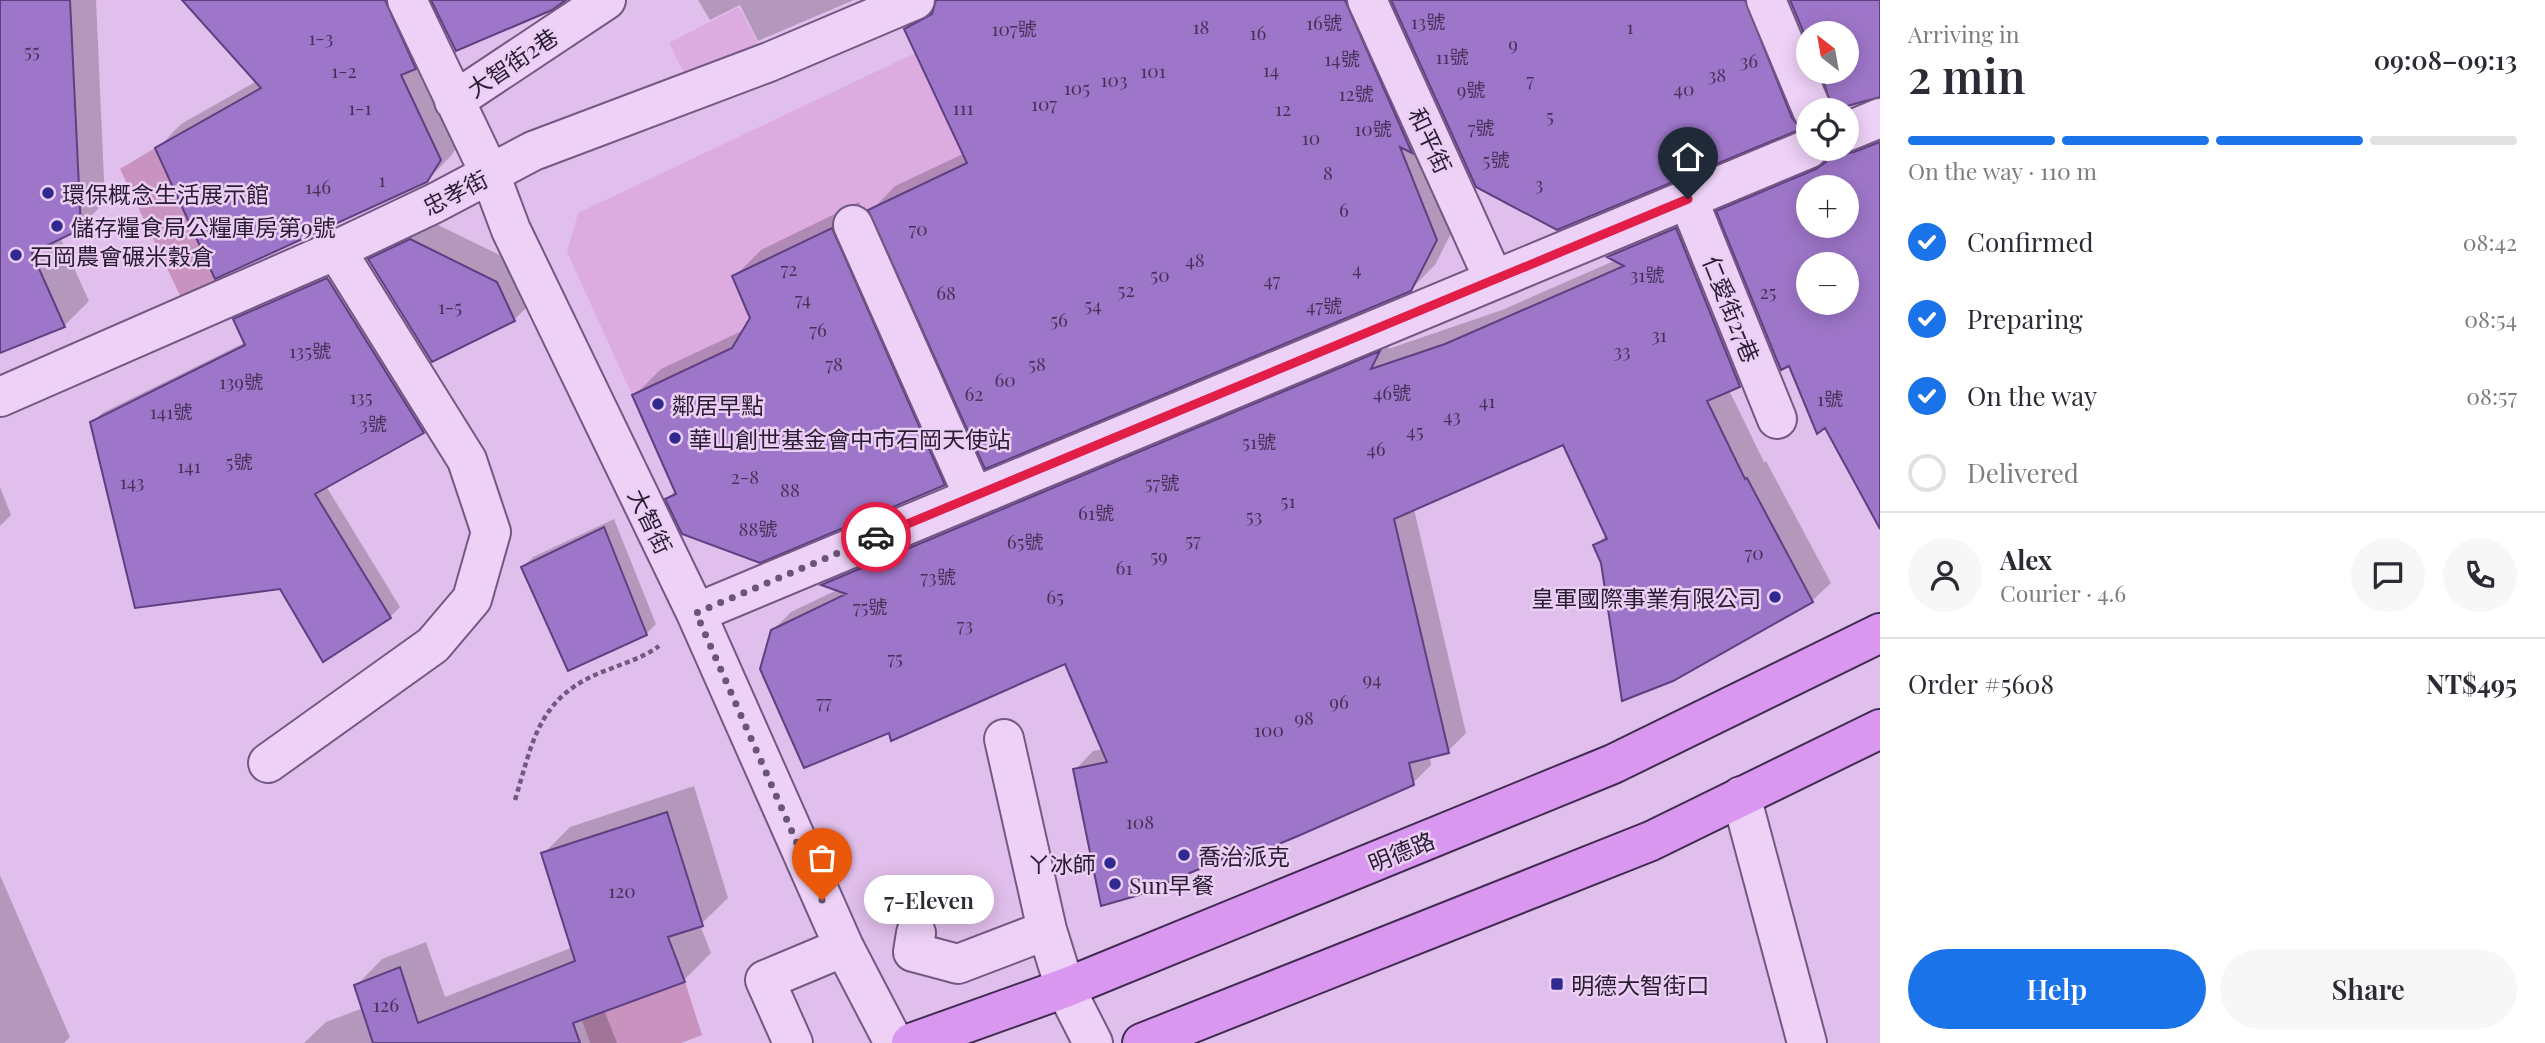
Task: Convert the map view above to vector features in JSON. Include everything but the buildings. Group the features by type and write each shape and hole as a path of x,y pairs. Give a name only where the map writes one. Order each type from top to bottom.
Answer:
{"main road":[{"name":"明德路","path":"911,1043 1065,988 1613,764 1880,633"},
{"path":"1142,1043 1651,841 1880,729"}],"street":[{"name":"大智街","path":"407,0 490,174 511,230 696,613 844,947 894,1043"},
{"name":"大智街2巷","path":"454,101 606,0"},
{"name":"忠孝街","path":"0,397 336,250 533,151 769,62 915,0"},
{"name":"和平街","path":"1367,0 1494,280"},
{"path":"1766,0 1807,98"},
{"path":"1859,127 1880,118"},
{"path":"696,613 973,495 1796,154"},
{"name":"仁愛街27巷","path":"1688,199 1777,419"},
{"path":"853,225 973,495"},
{"path":"268,764 433,645 472,599 491,532 467,460 336,250"},
{"path":"1004,739 1047,930 1065,988 1093,1043"},
{"path":"1741,796 1807,1043"},
{"path":"916,933 914,953 958,964 1047,930"},
{"path":"793,1043 765,980 844,947"}],"path":[{"path":"515,800 539,723 556,699 583,680 655,649 696,613"}],"shaded area":[{"path":"739,7 759,45 686,77 669,43"},
{"path":"915,53 967,162 732,276 759,336 632,395 567,252 578,213"},
{"path":"155,148 219,287 184,304 120,169"},
{"path":"685,982 702,1035 681,1043 590,1043 582,1020"}],"way so far":[{"path":"822,900 696,613 876,537"}],"place":[{"name":"環保概念生活展示館","path":"48,193"},
{"name":"儲存糧食局公糧庫房第9號","path":"57,226"},
{"name":"石岡農會碾米穀倉","path":"16,255"},
{"name":"鄰居早點","path":"658,404"},
{"name":"華山創世基金會中市石岡天使站","path":"675,438"},
{"name":"皇軍國際事業有限公司","path":"1775,597"},
{"name":"喬治派克","path":"1184,855"},
{"name":"ㄚ冰師","path":"1110,863"},
{"name":"Sun早餐","path":"1115,884"},
{"name":"7-Eleven","path":"822,900"},
{"name":"明德大智街口","path":"1557,984"}],"route":[{"path":"876,537 1688,199"}]}
